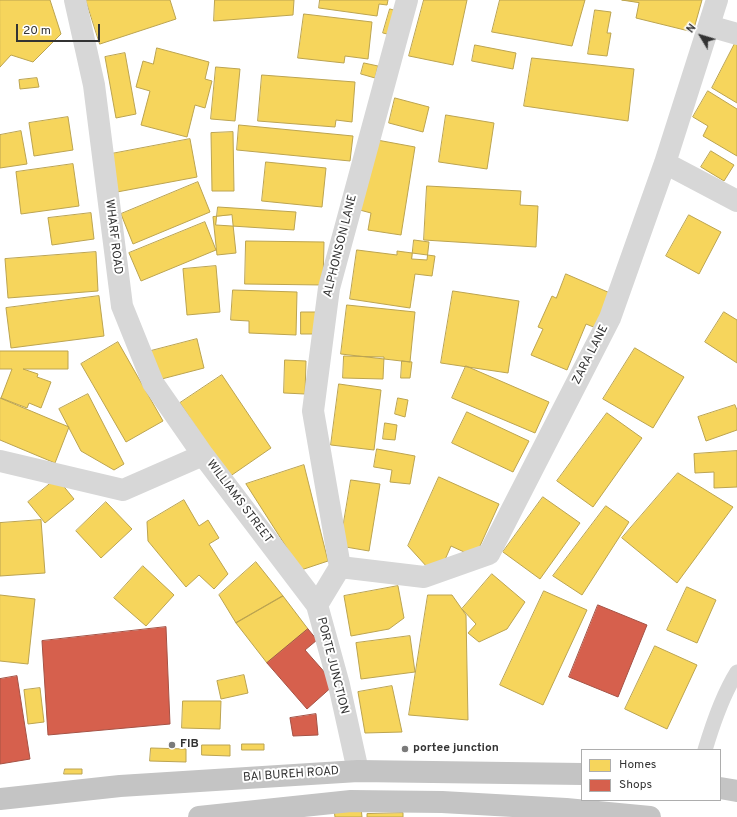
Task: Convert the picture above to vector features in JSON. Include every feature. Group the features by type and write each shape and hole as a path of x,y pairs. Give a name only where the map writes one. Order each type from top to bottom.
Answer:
{"highway":[{"name":"BAI BUREH ROAD","path":"0,799 120,786 358,771 581,774"},
{"path":"721,788 737,791"},
{"path":"207,817 351,800 442,802 569,813 650,817"}],"street":[{"name":"WHARF ROAD","path":"75,0 94,85 122,306 153,383 203,454"},
{"name":"ALPHONSON LANE","path":"340,567 313,411 329,288 407,0"},
{"name":"ZARA LANE","path":"340,567 424,577 489,554 610,318 666,163 717,0"},
{"path":"709,26 737,34"},
{"path":"666,163 737,201"},
{"name":"WILLIAMS STREET","path":"0,461 124,490 203,454 317,605"},
{"name":"PORTE JUNCTION","path":"340,567 317,605 339,685 358,771"}],"lane":[{"path":"705,749 730,683 737,672"}],"building: Homes":[{"path":"0,0 50,0 61,34 33,62 11,55 0,67"},
{"path":"86,0 170,0 176,19 100,44"},
{"path":"215,0 294,0 293,15 214,21"},
{"path":"320,0 388,0 387,5 379,4 377,16 319,8"},
{"path":"424,0 467,0 453,65 409,56"},
{"path":"500,0 585,0 572,46 492,32"},
{"path":"622,0 702,0 693,32 636,18 639,3"},
{"path":"390,9 401,12 395,36 383,33"},
{"path":"595,10 611,12 607,33 611,33 607,56 588,54"},
{"path":"304,14 372,22 368,59 345,56 344,63 298,58"},
{"path":"737,39 737,103 712,88"},
{"path":"475,45 516,53 513,69 472,61"},
{"path":"157,48 209,62 205,79 212,81 205,108 195,105 187,137 141,125 150,91 136,87 143,61 153,64"},
{"path":"125,53 136,114 116,118 105,57"},
{"path":"532,58 634,69 628,121 524,106"},
{"path":"364,63 378,66 375,78 361,74"},
{"path":"216,67 240,69 235,121 211,119"},
{"path":"262,75 355,82 352,122 336,120 335,127 258,121"},
{"path":"37,78 39,87 20,89 19,80"},
{"path":"708,91 737,109 737,156 703,136 708,126 693,117"},
{"path":"395,98 429,107 423,132 389,123"},
{"path":"446,115 494,123 487,169 439,162"},
{"path":"68,117 73,150 34,156 29,123"},
{"path":"239,125 353,136 350,161 237,150"},
{"path":"21,131 27,164 0,168 0,135"},
{"path":"233,132 234,191 212,191 211,133"},
{"path":"190,139 197,177 117,192 111,154"},
{"path":"377,140 415,147 401,235 368,230 371,213 356,209"},
{"path":"711,151 734,165 724,181 701,167"},
{"path":"266,162 326,168 322,207 262,201"},
{"path":"73,164 79,206 21,214 16,172"},
{"path":"198,182 210,212 133,244 121,214"},
{"path":"427,186 521,191 520,205 538,206 536,247 424,240"},
{"path":"218,207 296,212 294,230 216,225"},
{"path":"91,213 94,239 52,245 48,218"},
{"path":"232,215 236,253 217,255 213,217"},
{"path":"689,215 721,232 699,274 666,256"},
{"path":"205,222 216,250 141,281 129,253"},
{"path":"414,240 429,242 427,260 412,259"},
{"path":"246,241 324,242 323,285 245,284"},
{"path":"357,250 397,255 397,251 435,256 432,276 415,274 410,308 350,299"},
{"path":"96,252 98,291 8,298 5,259"},
{"path":"216,266 220,312 187,315 183,269"},
{"path":"566,274 610,293 596,328 586,324 567,370 531,355 543,329 538,327 552,296 556,298"},
{"path":"233,290 297,292 296,335 249,333 249,321 231,320"},
{"path":"453,291 519,301 508,373 441,363"},
{"path":"99,296 104,336 11,348 6,308"},
{"path":"347,305 415,312 410,362 341,354"},
{"path":"301,312 317,312 317,334 301,334"},
{"path":"724,312 737,320 737,363 705,342"},
{"path":"197,339 204,368 154,381 147,352"},
{"path":"118,342 163,421 126,442 81,364"},
{"path":"635,348 684,377 653,428 603,399"},
{"path":"0,351 68,351 68,369 23,369 38,374 37,377 51,382 41,408 29,403 27,408 1,398 12,369 0,369"},
{"path":"344,356 384,357 383,379 343,378"},
{"path":"285,360 306,361 305,394 284,393"},
{"path":"402,361 412,362 410,378 401,378"},
{"path":"466,366 549,402 535,433 452,398"},
{"path":"222,375 271,448 229,477 180,403"},
{"path":"339,384 381,390 374,450 331,445"},
{"path":"88,394 124,464 114,470 81,451 59,409"},
{"path":"0,398 69,427 55,463 0,440"},
{"path":"398,398 408,400 405,417 395,414"},
{"path":"735,405 737,410 737,430 706,441 698,417"},
{"path":"467,412 529,441 513,472 452,443"},
{"path":"607,413 642,438 593,507 557,481"},
{"path":"385,423 397,425 395,440 383,439"},
{"path":"377,449 415,456 410,484 390,482 392,470 374,467"},
{"path":"737,451 737,487 714,488 714,472 695,473 694,454"},
{"path":"304,465 328,561 301,570 246,484"},
{"path":"678,473 733,507 677,583 622,538"},
{"path":"439,477 499,504 475,557 451,546 444,562 428,568 408,546"},
{"path":"57,478 74,499 45,523 28,502"},
{"path":"351,480 380,484 369,551 340,546"},
{"path":"543,497 580,523 540,579 503,552"},
{"path":"184,500 199,526 208,520 219,538 209,544 228,574 214,589 199,575 186,587 148,541 147,522"},
{"path":"106,502 132,529 101,558 76,531"},
{"path":"606,506 629,522 582,595 553,576"},
{"path":"41,520 45,573 0,576 0,523"},
{"path":"256,562 283,596 236,623 219,595"},
{"path":"143,566 174,595 146,626 114,598"},
{"path":"492,574 525,602 507,629 479,642 468,633 476,624 462,609"},
{"path":"398,586 404,618 389,629 351,636 344,596"},
{"path":"687,587 716,600 697,643 667,630"},
{"path":"544,591 587,610 543,705 500,685"},
{"path":"0,595 35,599 28,664 0,661"},
{"path":"428,595 452,595 466,615 468,720 409,715"},
{"path":"283,596 308,629 267,663 236,623"},
{"path":"410,636 415,672 361,679 356,643"},
{"path":"655,646 697,665 667,729 625,709"},
{"path":"244,675 248,693 221,699 217,681"},
{"path":"392,686 402,732 365,733 358,692"},
{"path":"40,688 44,722 28,724 24,690"},
{"path":"183,701 221,701 220,729 182,728"},
{"path":"242,744 264,744 264,750 242,750"},
{"path":"202,745 230,745 230,756 202,755"},
{"path":"151,748 186,749 186,762 150,761"},
{"path":"65,769 82,769 82,774 64,774"},
{"path":"361,807 362,817 335,817 334,810"},
{"path":"403,813 403,817 367,817 367,814"}],"building: Shops":[{"path":"598,605 647,625 618,697 569,677"},
{"path":"166,627 170,724 48,735 42,641"},
{"path":"308,629 317,640 305,650 335,684 307,709 267,663"},
{"path":"17,676 30,759 0,764 0,679"},
{"path":"316,714 318,735 293,736 290,718"}],"place":[{"name":"FIB","path":"172,745"},
{"name":"portee junction","path":"405,749"}]}
